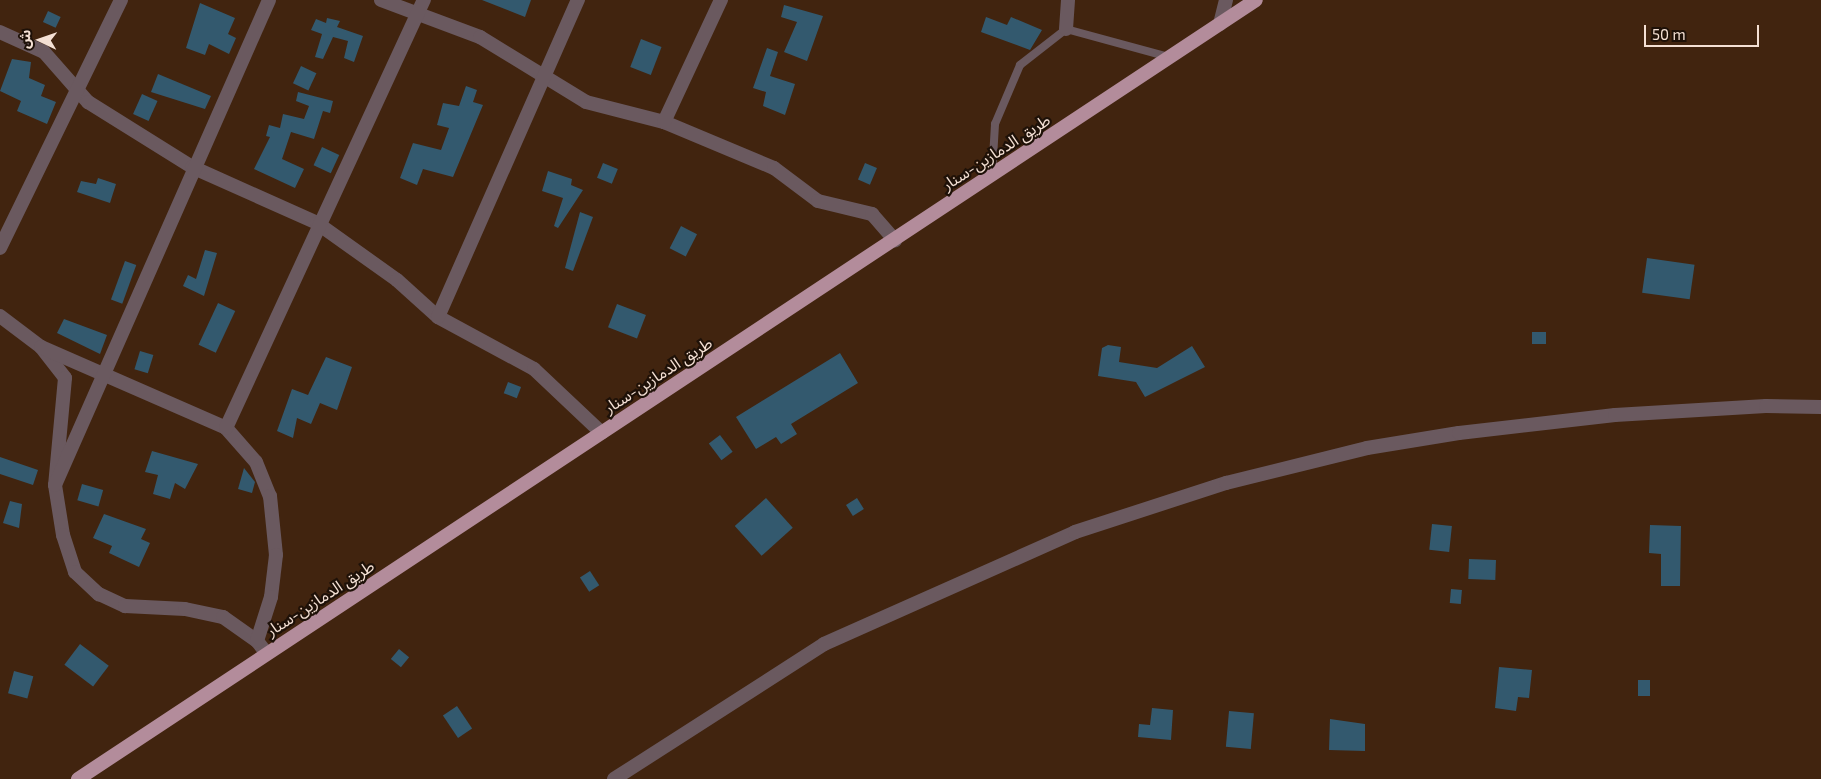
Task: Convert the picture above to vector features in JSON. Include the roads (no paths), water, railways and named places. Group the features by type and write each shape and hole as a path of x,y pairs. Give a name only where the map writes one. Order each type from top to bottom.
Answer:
{"highway":[{"name":"طريق الدمازين-سنار","path":"78,779 1256,0"}],"street":[{"path":"0,248 121,0"},
{"path":"55,485 105,373 192,167 269,0"},
{"path":"381,0 417,16 480,37 545,80 586,102 664,122 774,168 818,201 872,214 895,240"},
{"path":"226,428 317,223 424,0"},
{"path":"438,318 545,80 578,0"},
{"path":"664,122 721,0"},
{"path":"1066,29 1068,0"},
{"path":"1220,24 1226,0"},
{"path":"0,32 44,52 88,102 192,167 317,223 396,280 438,318 534,370 602,433"},
{"path":"0,316 40,347 65,378 55,485 63,536 75,572 99,594 125,606 184,609 223,617 257,641 267,654"},
{"path":"40,347 105,373 226,428 256,462 270,496 276,555 272,596 257,641"},
{"path":"614,779 824,644 1074,532 1226,483 1367,448 1460,433 1616,415 1766,406 1821,407"}],"lane":[{"path":"992,175 995,124 1020,65 1066,29 1170,58"}]}
